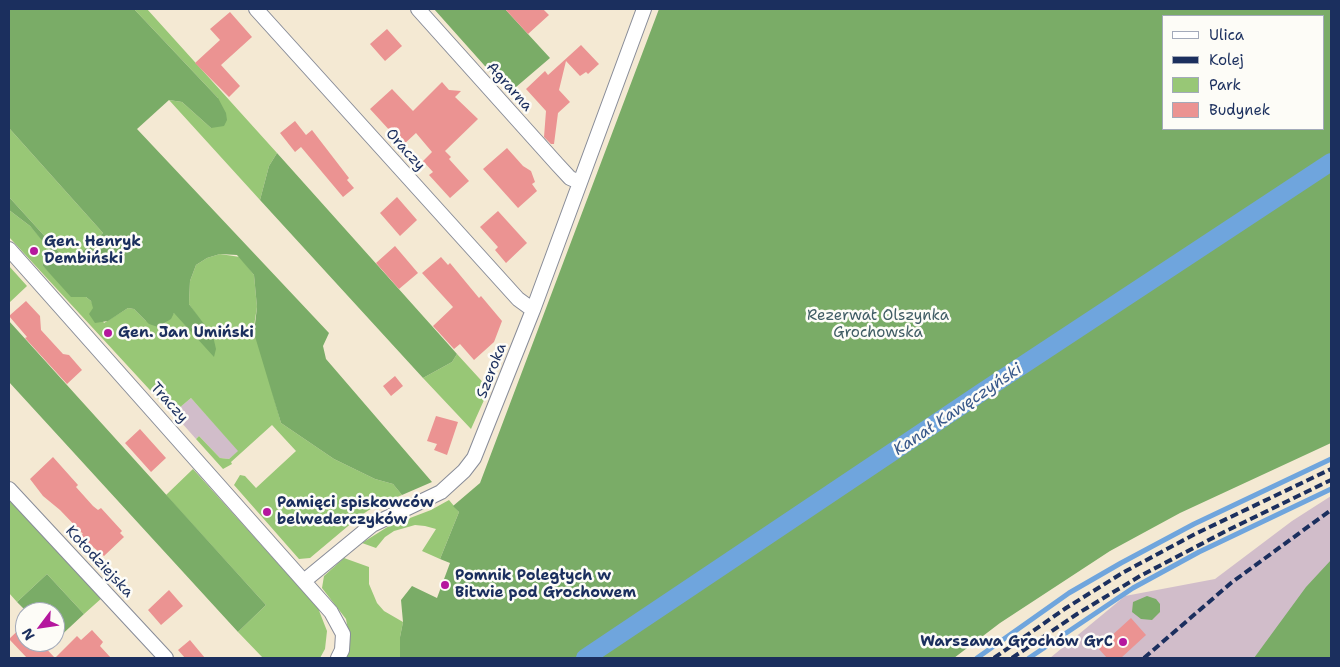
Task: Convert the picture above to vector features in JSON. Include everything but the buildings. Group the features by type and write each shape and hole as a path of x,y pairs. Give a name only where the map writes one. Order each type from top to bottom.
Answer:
{"street":[{"name":"Oraczy","path":"256,9 518,299 533,310"},
{"name":"Agrarna","path":"418,9 570,178 580,182"},
{"name":"Szeroka","path":"304,580 372,525 434,497 464,471 481,444 533,310 644,9"},
{"name":"Traczy","path":"9,249 304,580"},
{"name":"Kołodziejska","path":"9,489 166,658"},
{"path":"304,580 331,612 343,634 342,650 338,658"}],"shaded area":[{"path":"191,398 239,451 229,459 220,458 199,436 196,439 173,413"},
{"path":"1331,496 1331,658 1050,658 1125,596 1215,579 1292,521"}],"green space":[{"path":"9,9 134,9 218,98 226,113 227,120 224,126 211,128 182,102 169,100 137,129 329,333 323,346 326,359 432,482 402,495 393,484 375,479 334,459 281,423 254,333 257,307 254,275 237,255 220,254 207,258 196,265 190,281 189,304 213,336 216,349 214,357 174,313 171,319 158,327 149,324 134,309 128,308 108,321 95,323 89,314 93,308 91,301 86,297 71,297 42,265 49,257 50,250 30,226 9,210 9,197 69,263 103,233 9,128"},
{"path":"134,9 147,9 277,153 269,166 260,200 169,100 182,102 211,128 218,98"},
{"path":"434,9 505,9 550,58 509,93"},
{"name":"Rezerwat Olszynka Grochowska","path":"659,9 1331,9 1331,443 1180,513 1110,551 1000,623 954,658 400,658 400,637 403,622 401,600 412,586 437,598 450,563 440,559 459,512 453,506 480,483"},
{"path":"9,128 103,233 69,263 9,197"},
{"path":"277,153 457,354 452,362 423,378 260,200 269,166"},
{"path":"9,210 30,226 50,250 49,257 42,265 75,297 86,297 91,301 104,323 128,308 134,309 146,321 163,325 174,313 197,316 189,304 190,281 196,265 207,258 220,254 240,257 254,275 257,307 254,326 281,423 334,459 375,479 393,484 402,495 375,506 360,516 310,558 299,559 234,485 240,475 245,476 256,488 296,451 272,425 231,462 232,464 223,469 196,439 199,436 220,458 229,459 238,451 191,398 172,414 9,237"},
{"path":"9,266 27,286 9,303"},
{"path":"9,321 266,605 238,632 9,382"},
{"path":"457,354 489,389 471,429 423,378 452,362"},
{"path":"193,469 318,608 327,631 325,649 320,658 263,658 238,632 266,605 166,495"},
{"path":"9,495 103,597 84,614 47,574 17,602 9,593"},
{"path":"449,500 459,512 440,559 422,551 436,529 425,526 415,525 394,531 385,537 376,548 362,543 389,526 431,510"},
{"path":"344,558 369,567 369,584 377,603 384,611 403,622 400,637 400,658 344,658 348,652 350,641 346,619 322,588 324,576"},
{"path":"1331,560 1331,658 1254,658 1306,587"},
{"path":"47,574 84,614 65,632 65,602 17,602"},
{"path":"1147,596 1156,599 1160,604 1160,612 1152,620 1141,619 1132,612 1133,602"}],"waterway":[{"name":"Kanał Kawęczyński","path":"585,658 982,392 1331,162"},
{"path":"977,658 1069,593 1121,563 1194,524 1331,459"},
{"path":"1029,658 1133,588 1199,552 1331,489"}],"railway":[{"path":"994,658 1066,608 1124,572 1195,534 1331,469"},
{"path":"1012,658 1077,614 1140,576 1228,530 1331,480"},
{"path":"1144,658 1231,583 1331,510"}],"place":[{"name":"Gen. Henryk Dembiński","path":"34,251"},
{"name":"Gen. Jan Umiński","path":"108,333"},
{"name":"Pamięci spiskowców belwederczyków","path":"267,512"},
{"name":"Pomnik Poległych w Bitwie pod Grochowem","path":"445,585"},
{"name":"Warszawa Grochów GrC","path":"1123,642"}]}
